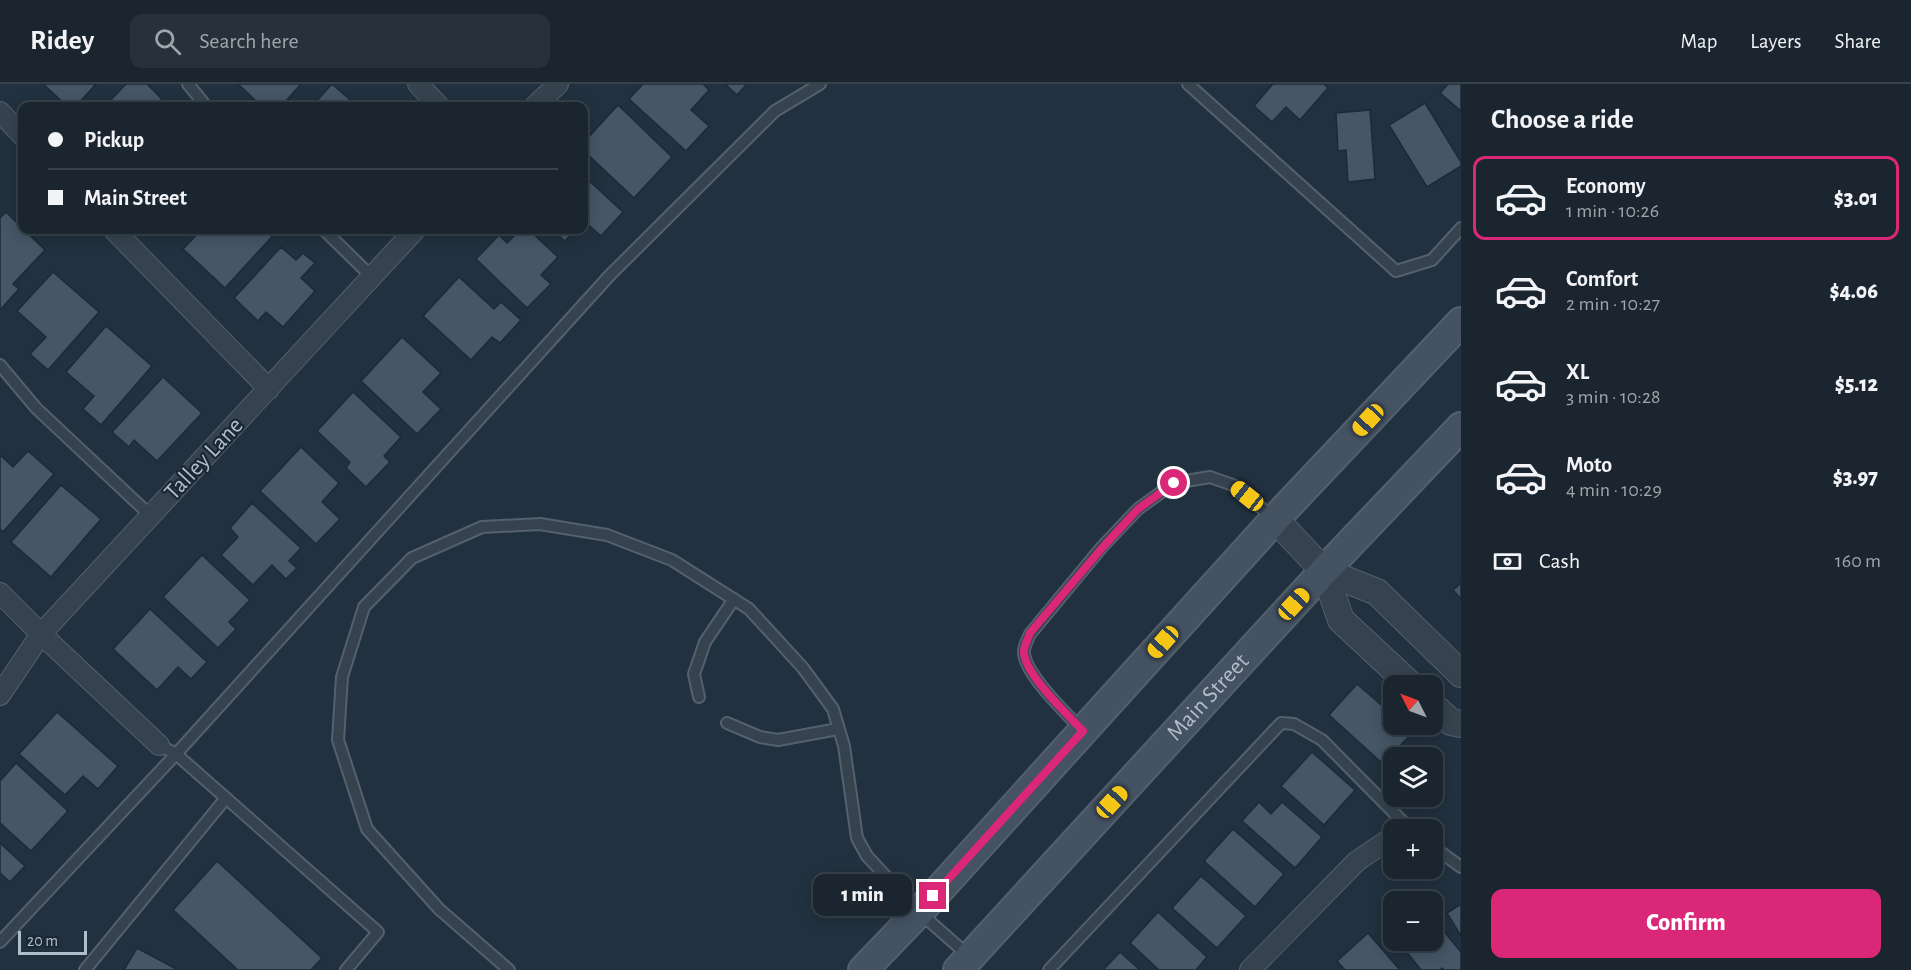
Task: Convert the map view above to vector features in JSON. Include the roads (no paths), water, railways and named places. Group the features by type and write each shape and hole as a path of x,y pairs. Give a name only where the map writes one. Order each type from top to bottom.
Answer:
{"main road":[{"path":"863,970 919,912 1275,519 1461,322"},
{"name":"Main Street","path":"964,964 1324,572 1461,427"}],"street":[{"path":"418,84 435,102"},
{"path":"538,102 558,84"},
{"path":"0,112 18,131"},
{"path":"118,234 269,389"},
{"name":"Talley Lane","path":"0,694 41,634 411,234"},
{"path":"1275,519 1324,572 1341,620 1400,675"},
{"path":"1324,572 1377,592 1461,674"},
{"path":"0,593 167,750"},
{"path":"1443,715 1451,722 1461,724"},
{"path":"1250,970 1357,861 1383,844"}],"lane":[{"path":"188,84 203,102"},
{"path":"0,942 167,750 610,275 775,111 820,84"},
{"path":"1188,84 1396,271 1432,260 1461,228"},
{"path":"328,234 372,277"},
{"path":"0,365 36,408 151,516"},
{"path":"1083,731 1045,691 1026,663 1024,650 1030,633 1102,548 1138,509 1174,483 1210,477 1233,485 1275,519"},
{"path":"509,970 440,909 368,829 338,740 342,677 364,607 412,558 482,527 540,524 607,535 672,560 749,609 804,668 833,709 844,746 856,838 867,856 964,964"},
{"path":"699,697 694,675 705,642 734,599"},
{"path":"728,723 760,737 778,740 838,729"},
{"path":"1049,970 1281,723 1294,724 1322,740 1393,819"},
{"path":"167,750 226,798 378,932 346,970"},
{"path":"85,970 226,798"},
{"path":"1443,854 1461,867"}]}
